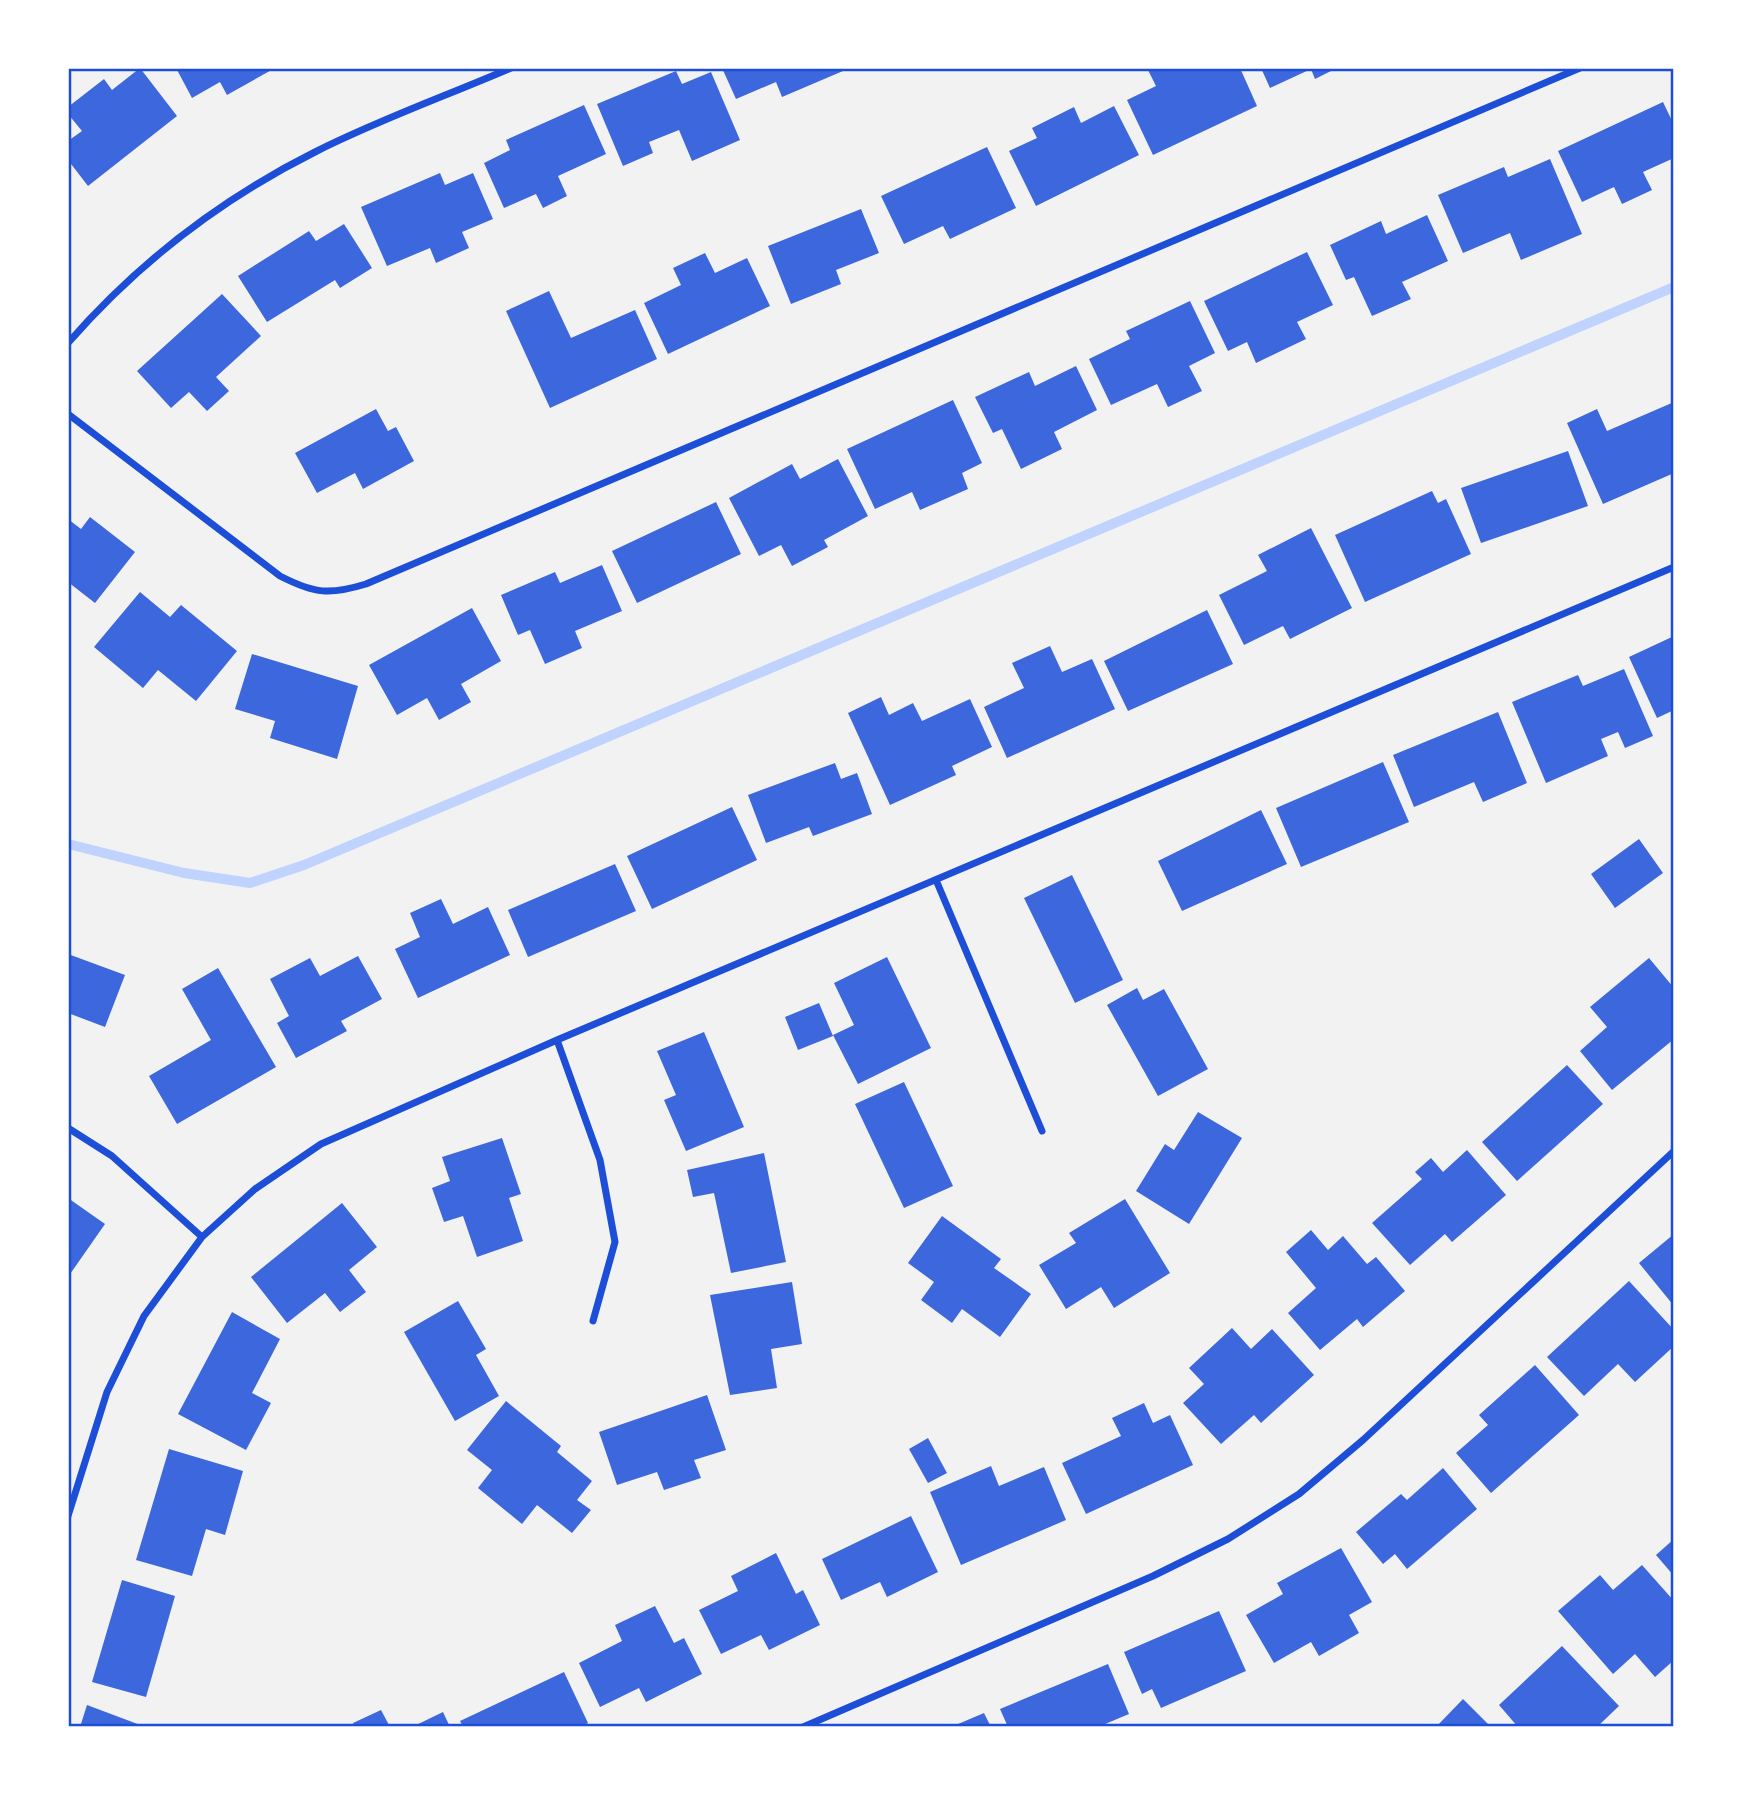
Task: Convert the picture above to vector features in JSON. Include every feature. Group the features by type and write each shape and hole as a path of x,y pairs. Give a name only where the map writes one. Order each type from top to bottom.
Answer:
{"street":[{"path":"68,343 102,305 169,245 245,190 316,151 511,68"},
{"path":"68,414 281,576 307,590 337,593 366,584 1580,68"},
{"path":"68,1516 107,1392 144,1316 202,1237 254,1189 321,1144 558,1040 1674,567"},
{"path":"936,880 1042,1131"},
{"path":"558,1040 600,1160 615,1242 593,1321"},
{"path":"68,1128 112,1156 202,1237"},
{"path":"803,1727 1153,1576 1228,1539 1299,1494 1363,1440 1674,1151"}],"building":[{"path":"140,68 177,116 88,186 68,160 68,141 82,131 68,114 68,107 104,79 112,90"},
{"path":"176,68 275,68 227,95 220,82 192,98"},
{"path":"722,68 850,68 782,97 776,82 736,99"},
{"path":"1147,68 1240,68 1257,106 1153,155 1127,100 1156,86"},
{"path":"1261,68 1337,68 1315,79 1311,69 1270,88"},
{"path":"676,71 682,84 711,72 740,140 692,161 679,130 649,142 653,153 623,166 597,104"},
{"path":"1663,102 1674,125 1674,158 1643,172 1652,190 1622,204 1614,187 1582,202 1558,151"},
{"path":"584,105 606,154 558,176 567,196 543,208 536,194 504,208 484,163 510,150 506,140"},
{"path":"1114,106 1139,155 1036,206 1009,151 1037,138 1032,128 1074,107 1081,123"},
{"path":"987,147 1016,208 950,239 943,226 904,244 881,196"},
{"path":"1550,159 1582,234 1521,260 1510,233 1463,253 1438,195 1504,167 1508,177"},
{"path":"440,173 445,185 473,173 493,219 462,232 469,248 436,263 430,248 387,266 361,207"},
{"path":"861,209 879,253 836,270 841,284 791,304 768,246"},
{"path":"1427,215 1448,261 1402,282 1411,299 1372,316 1354,277 1346,280 1330,245 1381,221 1386,234"},
{"path":"344,224 372,268 340,288 335,280 267,322 238,276 309,231 316,241"},
{"path":"1307,252 1333,305 1297,322 1306,339 1256,363 1247,342 1228,351 1204,301"},
{"path":"705,253 715,273 747,258 770,306 668,354 644,303 681,285 673,268"},
{"path":"549,291 571,338 635,310 657,359 550,408 506,311"},
{"path":"222,294 261,336 216,377 229,391 207,411 189,392 171,408 137,371"},
{"path":"1190,301 1215,353 1189,366 1202,391 1168,407 1157,384 1111,405 1089,359 1130,339 1126,331"},
{"path":"1076,366 1097,410 1054,432 1062,449 1021,469 1002,429 993,433 975,397 1029,372 1035,386"},
{"path":"953,400 982,463 962,473 968,489 920,510 912,492 875,509 847,449"},
{"path":"1674,402 1674,473 1603,504 1567,423 1597,409 1607,431"},
{"path":"376,409 388,431 396,427 414,461 363,489 355,473 317,493 295,453"},
{"path":"1568,451 1588,506 1481,543 1461,488"},
{"path":"838,459 868,516 824,540 828,547 792,566 781,545 759,556 729,498 792,464 800,479"},
{"path":"1432,491 1438,503 1446,499 1471,554 1365,602 1335,535"},
{"path":"716,502 741,554 637,603 612,551"},
{"path":"90,517 135,552 95,603 68,582 68,519 81,529"},
{"path":"1311,528 1352,608 1290,639 1283,626 1244,645 1219,595 1267,571 1258,555"},
{"path":"602,565 622,611 575,631 582,648 545,664 530,630 518,635 501,595 555,572 560,583"},
{"path":"140,592 170,617 181,605 237,651 196,701 158,670 143,688 94,647"},
{"path":"472,608 501,661 461,684 471,702 439,720 427,698 397,715 369,665"},
{"path":"1207,610 1233,664 1128,711 1104,661"},
{"path":"1674,636 1674,710 1657,718 1629,657"},
{"path":"1050,646 1062,672 1092,659 1115,709 1007,758 984,707 1024,688 1012,663"},
{"path":"252,654 358,686 337,759 270,738 275,721 235,709"},
{"path":"1624,669 1653,736 1625,748 1618,732 1601,739 1608,756 1546,783 1512,702 1578,675 1583,686"},
{"path":"881,697 889,715 913,703 922,721 970,699 992,747 952,766 956,775 890,805 848,713"},
{"path":"1498,712 1527,783 1483,802 1474,782 1414,807 1393,755"},
{"path":"1383,762 1409,822 1301,867 1276,808"},
{"path":"835,763 841,779 857,773 872,814 813,836 809,827 766,843 748,795"},
{"path":"732,807 757,860 652,909 627,856"},
{"path":"1261,810 1287,864 1182,911 1158,861"},
{"path":"1639,839 1663,873 1615,908 1591,874"},
{"path":"615,864 636,911 528,957 508,910"},
{"path":"1072,875 1123,980 1075,1003 1024,898"},
{"path":"441,899 453,924 488,907 510,955 418,998 395,949 420,937 410,913"},
{"path":"68,954 125,975 105,1027 68,1013"},
{"path":"358,956 382,999 341,1021 347,1031 296,1058 277,1023 289,1016 270,979 310,958 320,976"},
{"path":"887,957 931,1048 858,1084 833,1035 854,1025 834,983"},
{"path":"1649,958 1674,988 1674,1039 1612,1090 1580,1051 1607,1027 1590,1007"},
{"path":"218,968 276,1067 177,1124 149,1076 211,1040 182,989"},
{"path":"1137,988 1143,1000 1164,989 1208,1069 1158,1096 1107,1005"},
{"path":"819,1003 833,1036 798,1050 785,1017"},
{"path":"704,1032 744,1127 686,1151 664,1100 676,1095 657,1051"},
{"path":"1567,1065 1603,1104 1517,1181 1482,1142"},
{"path":"904,1082 953,1186 904,1208 855,1104"},
{"path":"1198,1112 1242,1138 1189,1224 1136,1191 1165,1144 1174,1150"},
{"path":"502,1138 521,1194 509,1198 523,1241 477,1257 463,1216 444,1222 432,1188 450,1181 442,1157"},
{"path":"1467,1150 1506,1195 1452,1242 1445,1234 1410,1265 1372,1223 1422,1179 1415,1172 1431,1158 1443,1172"},
{"path":"764,1153 786,1262 731,1273 714,1193 693,1197 687,1170"},
{"path":"68,1198 105,1224 68,1277"},
{"path":"1125,1199 1170,1273 1114,1308 1101,1287 1066,1309 1039,1265 1076,1243 1069,1233"},
{"path":"342,1203 377,1247 349,1270 366,1292 340,1312 325,1293 287,1323 251,1277"},
{"path":"942,1216 1001,1259 994,1268 1031,1294 1000,1337 962,1309 952,1323 921,1300 934,1282 908,1263"},
{"path":"1311,1230 1328,1250 1343,1236 1367,1264 1376,1257 1405,1291 1363,1327 1357,1319 1320,1350 1288,1313 1316,1288 1286,1252"},
{"path":"1674,1234 1674,1306 1639,1263"},
{"path":"1629,1281 1674,1330 1674,1346 1635,1382 1618,1364 1584,1396 1547,1357"},
{"path":"792,1282 802,1344 771,1349 777,1388 730,1395 710,1295"},
{"path":"458,1301 486,1349 476,1355 499,1396 455,1421 404,1332"},
{"path":"232,1312 280,1339 252,1393 271,1403 246,1450 178,1414"},
{"path":"1232,1328 1251,1349 1272,1329 1314,1375 1261,1423 1254,1415 1221,1444 1183,1403 1204,1384 1189,1368"},
{"path":"1535,1365 1579,1415 1491,1493 1456,1453 1488,1425 1479,1415"},
{"path":"707,1395 726,1450 694,1460 701,1478 664,1490 657,1472 617,1485 599,1432"},
{"path":"506,1401 561,1446 557,1452 592,1481 577,1500 591,1510 572,1533 537,1505 522,1524 478,1488 492,1470 467,1450"},
{"path":"1144,1403 1153,1423 1170,1415 1193,1465 1086,1514 1062,1463 1121,1436 1112,1418"},
{"path":"928,1438 947,1473 928,1483 909,1449"},
{"path":"169,1449 243,1471 225,1535 206,1529 192,1576 136,1560"},
{"path":"991,1466 999,1486 1044,1467 1066,1520 961,1565 930,1492"},
{"path":"1443,1468 1477,1509 1407,1569 1395,1554 1383,1564 1356,1532 1401,1494 1407,1500"},
{"path":"911,1516 938,1572 887,1597 880,1582 841,1600 822,1559"},
{"path":"1674,1539 1674,1576 1656,1555"},
{"path":"1341,1548 1372,1602 1349,1615 1359,1633 1319,1656 1311,1642 1274,1663 1246,1615 1283,1594 1277,1583"},
{"path":"776,1553 796,1594 803,1590 820,1625 769,1650 761,1635 721,1654 699,1610 738,1591 731,1576"},
{"path":"1642,1565 1674,1601 1674,1660 1655,1677 1635,1654 1613,1674 1558,1611 1600,1575 1613,1590"},
{"path":"122,1580 175,1596 146,1697 92,1682"},
{"path":"655,1606 674,1643 684,1638 702,1674 646,1702 639,1688 600,1707 579,1663 622,1641 615,1625"},
{"path":"1219,1611 1246,1671 1161,1708 1152,1689 1142,1694 1124,1652"},
{"path":"1562,1646 1619,1706 1597,1727 1518,1727 1499,1705"},
{"path":"1108,1664 1129,1714 1098,1727 1008,1727 1000,1709"},
{"path":"564,1672 588,1723 581,1727 463,1727 460,1721"},
{"path":"1463,1699 1491,1727 1436,1727"},
{"path":"87,1705 143,1726 143,1727 80,1727"},
{"path":"381,1710 390,1727 354,1727 353,1723"},
{"path":"443,1712 450,1727 412,1727"},
{"path":"984,1713 991,1727 951,1727"}],"waterway":[{"path":"68,844 184,873 250,883 304,865 1674,287"}]}
